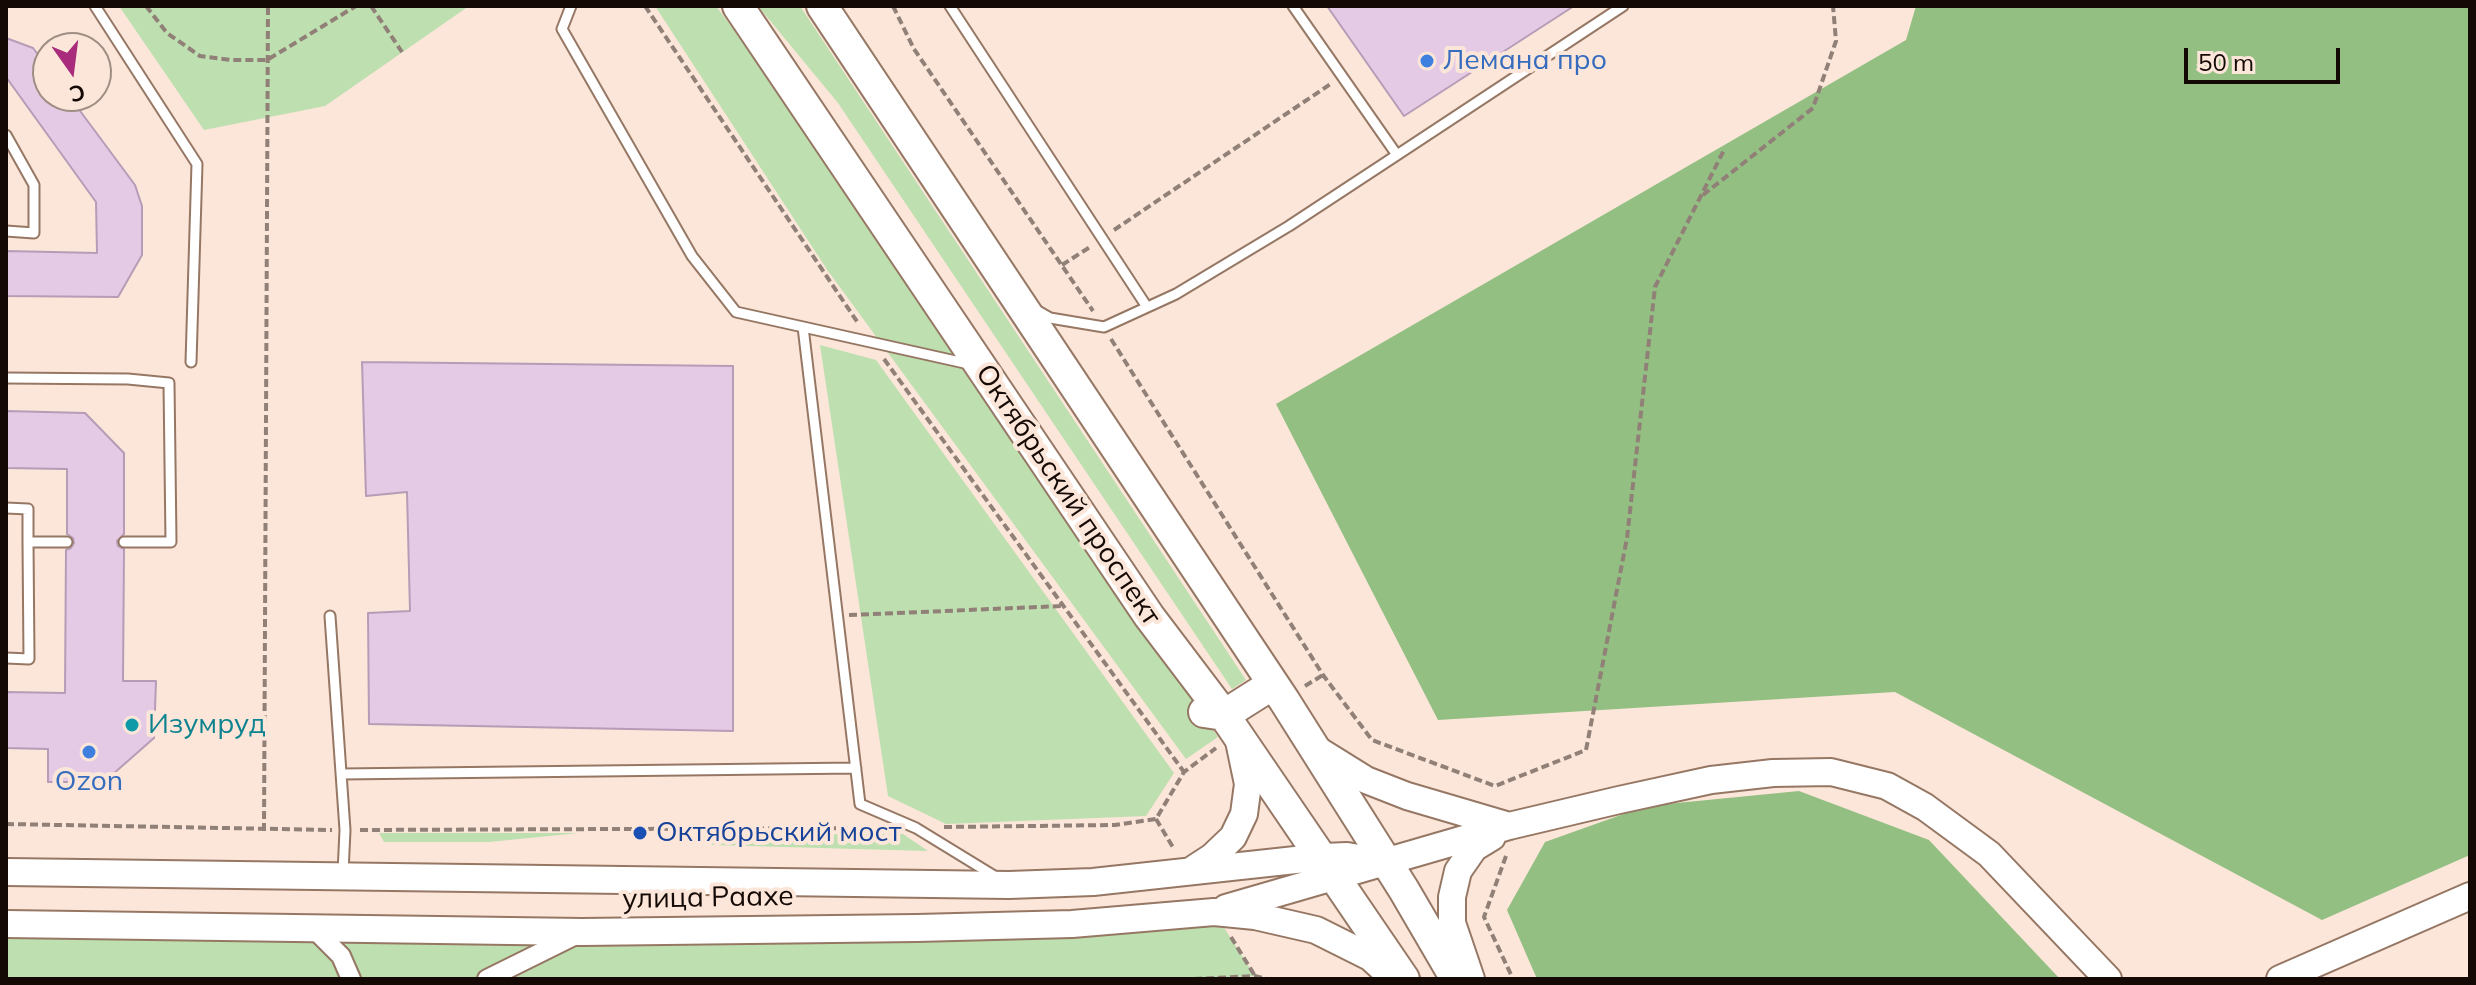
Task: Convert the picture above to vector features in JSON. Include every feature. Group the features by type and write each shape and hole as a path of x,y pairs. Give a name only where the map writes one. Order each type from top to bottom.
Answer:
{"main road":[{"name":"Октябрьский проспект","path":"738,6 1093,533 1094,565 1196,708 1230,724"},
{"path":"822,6 1273,684 1387,863 1456,979"},
{"path":"1230,724 1273,684"},
{"path":"1230,724 1404,979"},
{"path":"1188,873 1212,857 1233,837 1244,814 1248,784 1230,724"},
{"path":"1313,747 1366,780 1421,801 1509,826"},
{"path":"1387,863 1509,826 1711,780 1773,773 1831,772 1887,786 1925,807 1989,854 2108,979"},
{"path":"1471,979 1452,923 1452,897 1458,871 1474,848 1509,826"},
{"name":"улица Раахе","path":"6,872 1009,885 1330,867 1347,856 1387,863"},
{"path":"1214,912 1330,867"},
{"path":"2280,979 2470,896"},
{"name":"улица Раахе","path":"6,924 582,932 1072,924 1214,912 1255,916 1316,930 1370,957 1394,979"}],"street":[{"path":"313,928 341,956 351,979"},
{"path":"487,979 582,932"}],"lane":[{"path":"95,6 197,164 191,362"},
{"path":"571,6 562,29 692,256 736,312 982,367"},
{"path":"950,6 1147,307"},
{"path":"1293,6 1397,155"},
{"path":"1016,299 1050,318 1104,327 1176,294 1289,226 1623,6"},
{"path":"6,135 34,185 34,233 6,231"},
{"path":"803,327 860,804 916,828 1009,885"},
{"path":"6,378 128,379 169,383 171,542 124,542"},
{"path":"6,508 28,509 29,659 6,658"},
{"path":"28,542 67,542"},
{"path":"330,616 345,830 343,876"},
{"path":"341,774 856,768"}],"path":[{"path":"146,6 167,33 200,56 231,60 267,60 356,6"},
{"path":"212,6 230,6"},
{"path":"264,831 268,6"},
{"path":"371,6 402,52"},
{"path":"6,824 264,831 916,828 1115,825 1156,819 1184,772 824,275 645,6"},
{"path":"893,6 914,49 1104,327 1323,675 1372,740 1495,786 1586,750 1627,538 1655,287 1724,150"},
{"path":"1701,196 1813,108 1836,41 1833,6"},
{"path":"1062,265 1342,76"},
{"path":"839,615 1063,606"},
{"path":"1507,853 1484,917 1513,979"},
{"path":"1214,912 1255,976"},
{"path":"1194,979 1255,976 1267,979"}],"green space":[{"path":"119,6 469,6 325,106 204,130"},
{"path":"655,6 716,6 850,186 1218,737 1186,759 828,271"},
{"path":"758,6 800,6 1246,680 1232,689 838,103"},
{"path":"1916,6 2470,6 2470,855 2322,920 1895,692 1438,720 1276,404 1906,40"},
{"path":"820,345 876,360 1174,773 1146,816 946,824 888,796"},
{"path":"1799,791 1929,840 2060,979 1537,979 1507,910 1545,842 1646,806"},
{"path":"379,833 579,833 489,842 384,842"},
{"path":"903,834 928,851 713,845 695,835"},
{"path":"1214,912 1255,976 1194,979 6,979 6,924 582,932"}],"building":[{"name":"Лемана про","path":"1327,6 1574,6 1404,116"},
{"path":"6,38 32,48 32,112 81,112 135,185 142,206 142,255 118,297 6,296 6,251 97,253 96,202 6,77"},
{"path":"362,362 733,366 733,731 369,724 368,613 410,611 407,492 366,496"},
{"path":"6,411 85,413 124,453 124,534 117,541 118,546 124,549 123,681 156,681 154,738 104,782 48,782 48,749 6,748 6,692 65,693 66,550 74,543 67,534 67,469 6,468"}],"place":[{"name":"Лемана про","path":"1427,61"},
{"name":"Изумруд","path":"132,725"},
{"name":"Ozon","path":"89,752"},
{"name":"Октябрьский мост","path":"640,833"}]}
